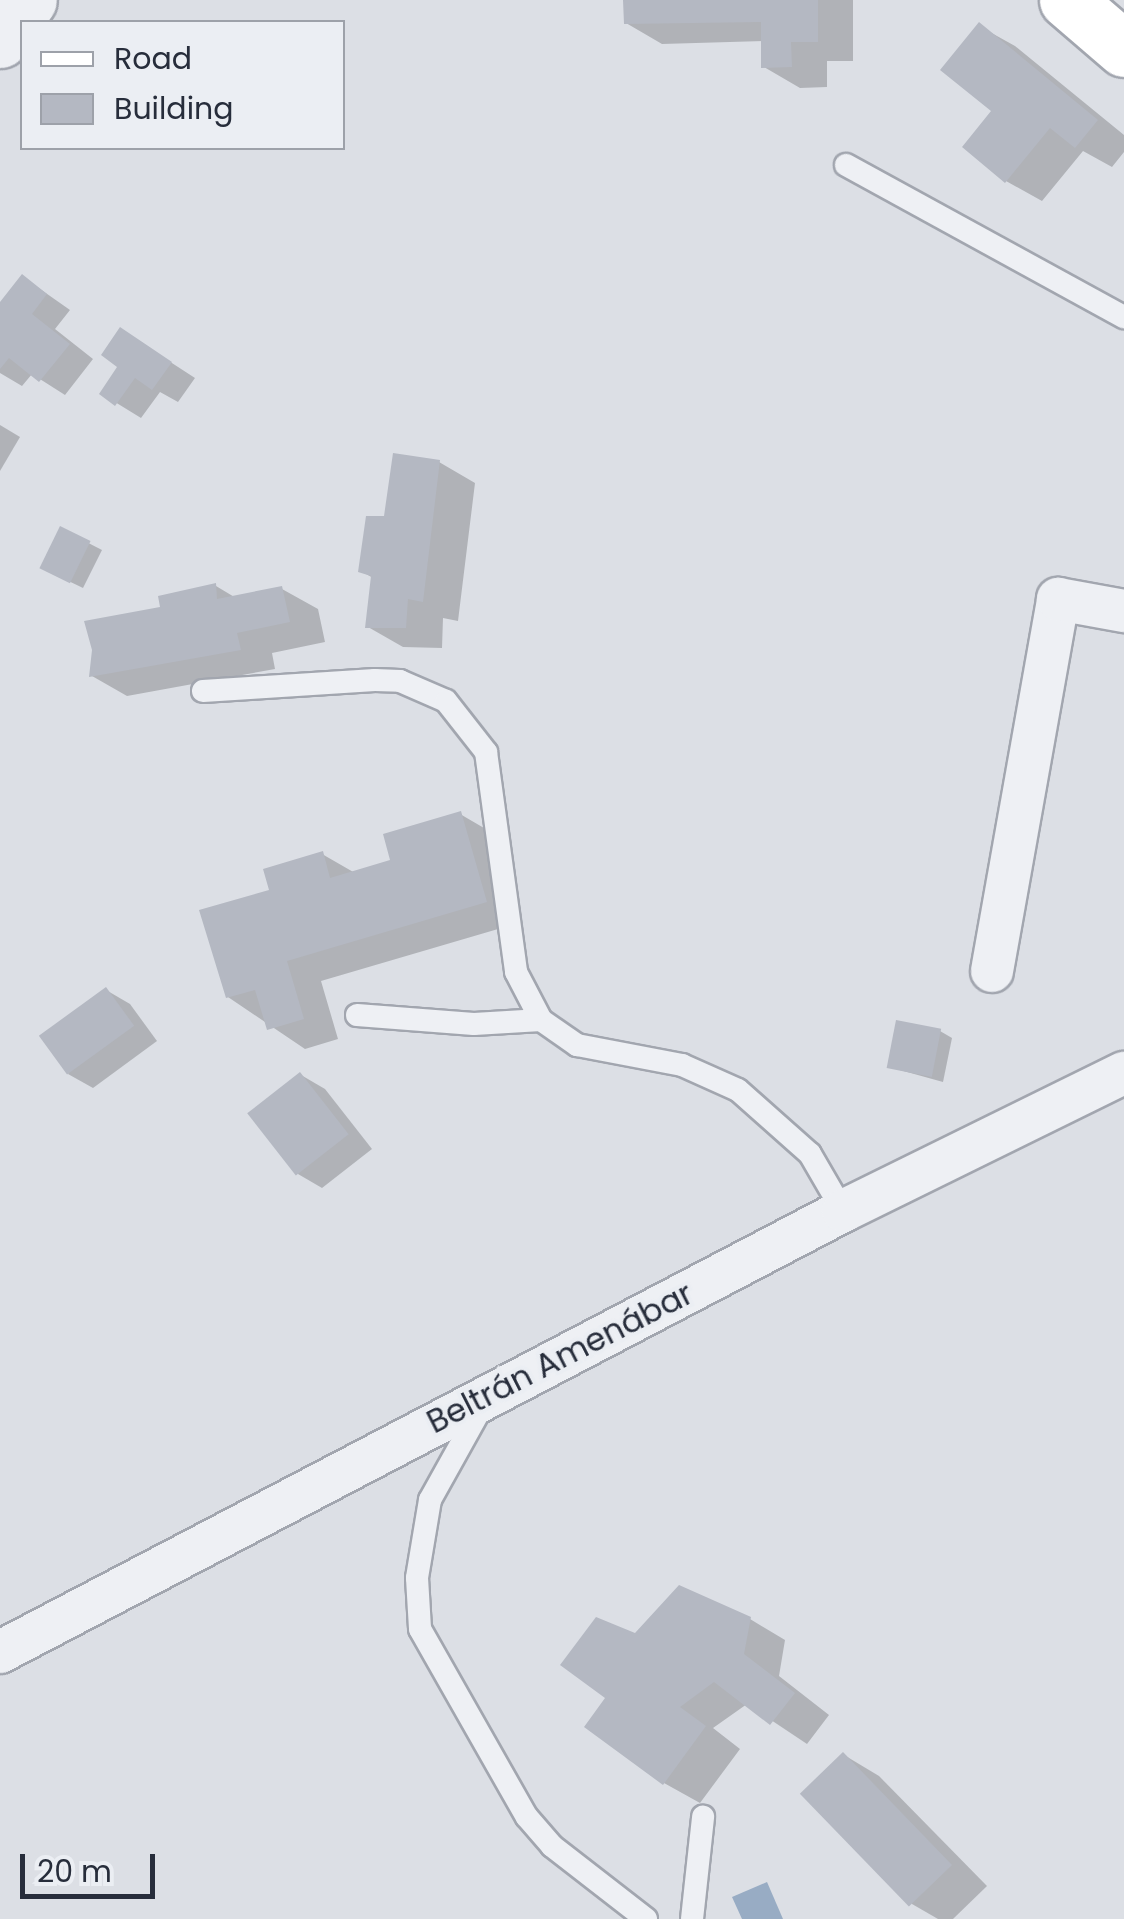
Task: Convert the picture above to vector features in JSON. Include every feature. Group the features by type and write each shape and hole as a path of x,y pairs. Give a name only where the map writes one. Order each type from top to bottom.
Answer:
{"main road":[{"path":"1067,0 1124,49"}],"street":[{"path":"0,40 29,0"},
{"path":"992,971 1058,599 1124,610"},
{"name":"Beltrán Amenábar","path":"1,1650 842,1212 1124,1073"}],"lane":[{"path":"846,165 1124,318"},
{"path":"202,691 400,682 462,715 486,752 516,972 540,1020 577,1045 682,1065 738,1090 810,1154 842,1212"},
{"path":"357,1014 474,1024 540,1020"},
{"path":"508,1384 469,1420 430,1500 415,1612 527,1817 552,1846 646,1919"},
{"path":"692,1919 703,1816"}],"water":[{"path":"767,1882 783,1919 742,1919 732,1897"}],"building":[{"path":"623,0 818,0 818,42 791,42 792,67 761,68 761,22 624,24"},
{"path":"979,22 1098,120 1075,148 1050,128 1005,183 962,147 991,111 940,70"},
{"path":"22,274 47,294 32,314 70,344 39,382 9,358 0,369 0,302"},
{"path":"120,327 172,362 152,390 135,378 115,406 99,394 117,367 101,355"},
{"path":"393,453 440,460 423,602 408,599 406,628 365,628 371,576 358,572 366,516 384,516"},
{"path":"60,526 91,541 70,583 39,568"},
{"path":"216,583 217,599 282,586 290,622 237,633 241,650 89,677 92,650 84,621 160,607 158,596"},
{"path":"461,811 487,902 287,961 304,1019 267,1030 255,990 226,998 199,910 269,890 263,869 323,851 330,878 390,860 383,834"},
{"path":"106,987 134,1026 67,1075 39,1036"},
{"path":"896,1020 941,1029 932,1077 887,1068"},
{"path":"300,1072 349,1134 296,1176 247,1113"},
{"path":"679,1585 751,1617 744,1654 795,1693 770,1725 714,1682 680,1707 706,1726 663,1785 584,1727 605,1698 560,1665 596,1617 635,1633"},
{"path":"843,1752 952,1865 909,1907 800,1794"}]}
